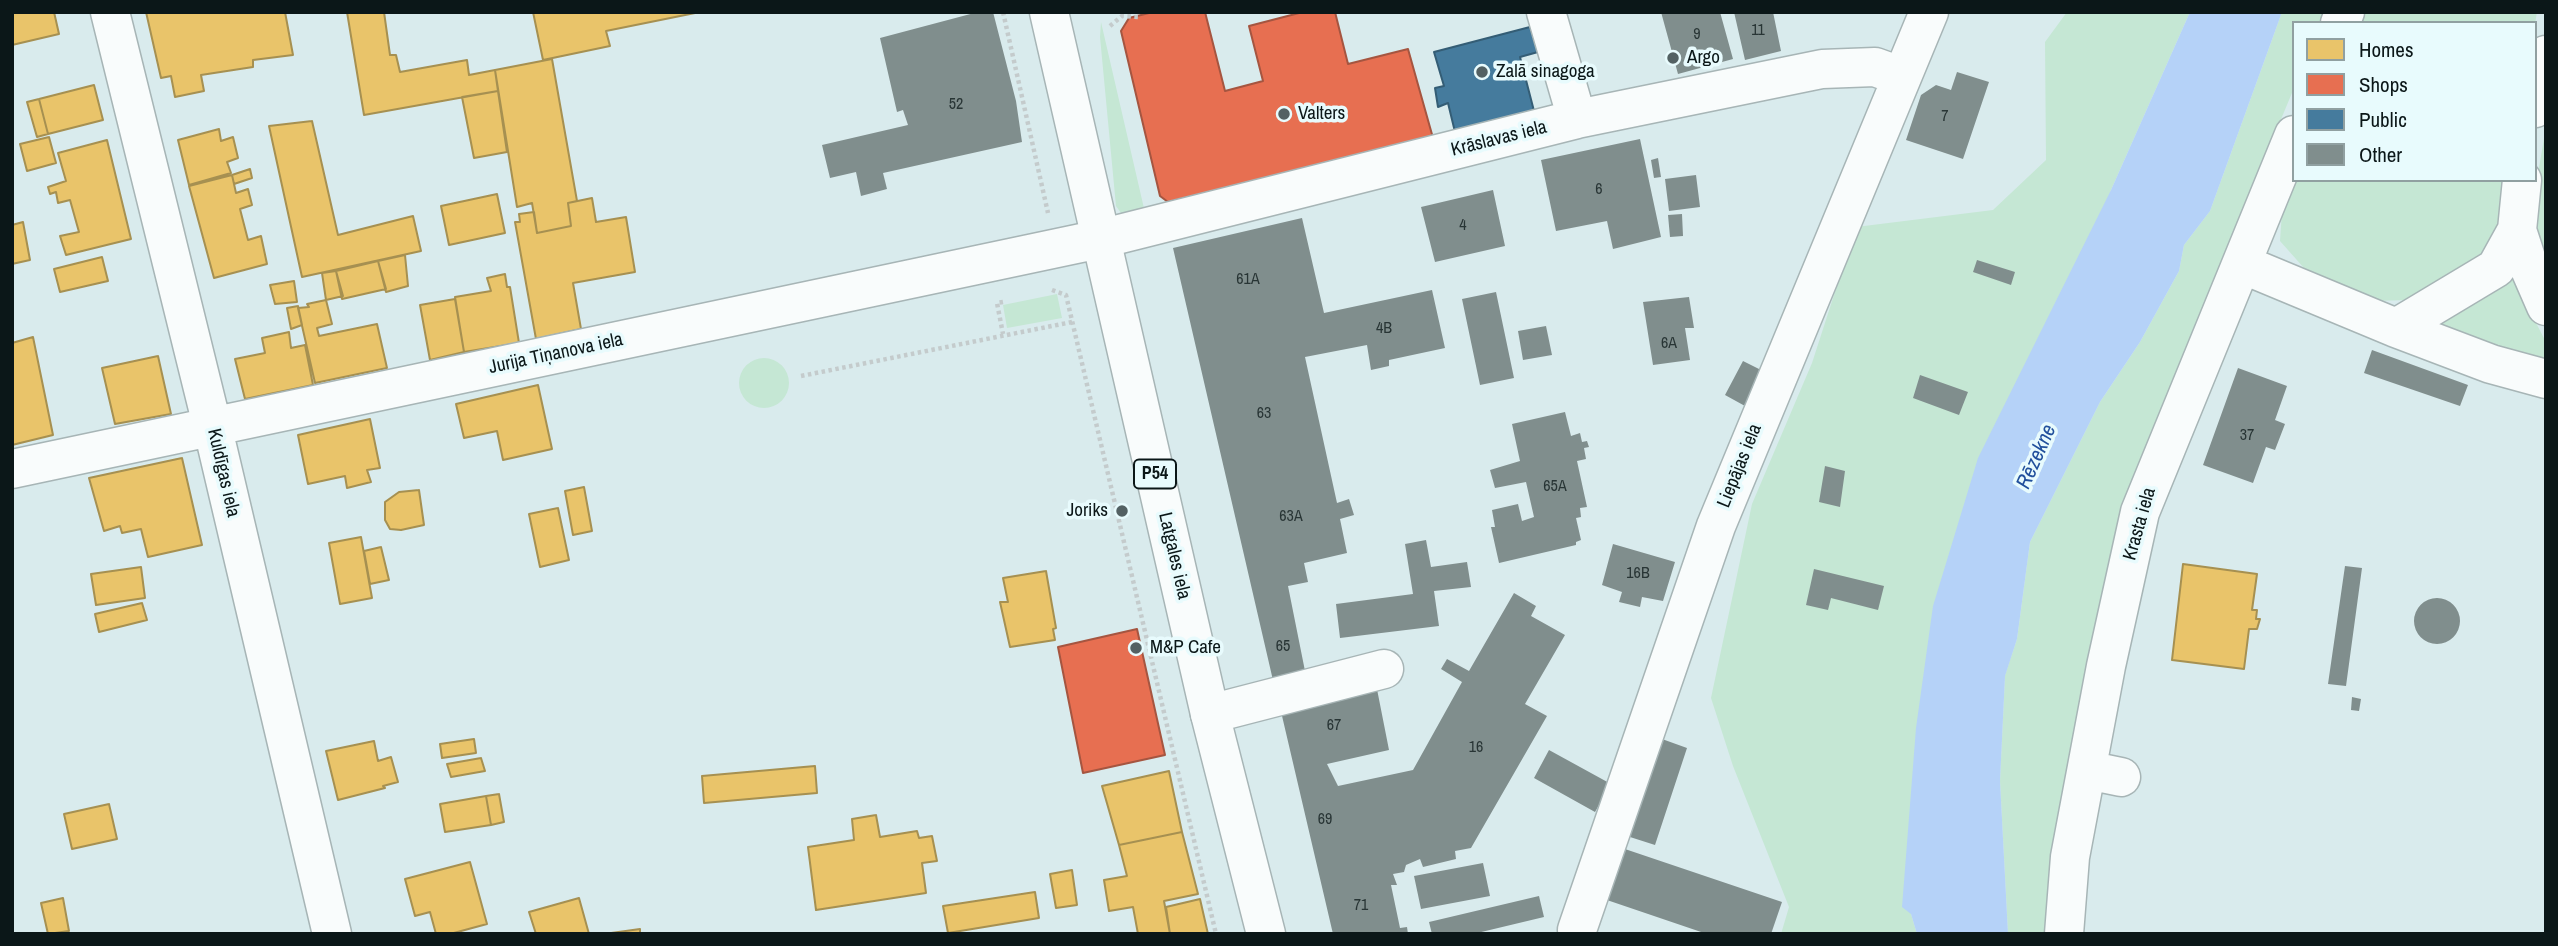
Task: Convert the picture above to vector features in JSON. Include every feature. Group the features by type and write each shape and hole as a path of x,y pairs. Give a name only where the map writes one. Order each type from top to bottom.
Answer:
{"street":[{"name":"Kuldīgas iela","path":"110,12 213,429 332,934"},
{"name":"Latgales iela","path":"1049,12 1210,714 1266,934"},
{"path":"1546,12 1577,119"},
{"name":"Liepājas iela","path":"1572,933 1716,526 1900,76 1929,12"},
{"path":"2537,98 2546,55"},
{"name":"Krāslavas iela","path":"1100,239 1577,119 1822,69 1875,67 1900,76"},
{"name":"Krasta iela","path":"2064,934 2070,858 2104,774 2140,512 2292,140"},
{"path":"2396,328 2496,268 2517,230 2522,182"},
{"path":"2517,230 2546,306"},
{"name":"Jurija Tiņanova iela","path":"12,470 1100,239"},
{"path":"2242,264 2491,364 2546,379"},
{"path":"1210,714 1384,669"}],"path":[{"path":"1003,12 1048,223"},
{"path":"1110,26 1122,16 1139,17"},
{"path":"1043,292 1055,289 1066,295 1216,934"},
{"path":"1003,334 997,303 1009,300"},
{"path":"801,376 1072,322"}],"green space":[{"path":"2067,12 2190,12 2111,190 1911,914 1917,934 1781,934 1789,907 1733,766 1711,698 1752,504 1812,363 1856,227 1993,210 2046,160 2045,42"},
{"path":"2282,12 2328,12 2324,21 2292,21 2292,93 2179,365 2124,511 2048,934 2008,934 2000,781 2005,675 2017,639 2030,542 2100,402 2140,342 2179,271 2184,245 2210,211"},
{"path":"2363,12 2537,12 2536,21 2359,21"},
{"path":"1101,22 1146,217 1130,217 1121,213 1116,206 1100,37"},
{"path":"2546,127 2546,269 2531,214"},
{"path":"2293,182 2507,182 2494,240 2481,255 2412,300 2369,301 2312,277 2280,241 2282,211"},
{"path":"2512,270 2546,342 2546,367 2424,323"},
{"path":"1057,294 1062,318 1007,328 1003,305"},
{"path":"764,358 782,365 789,383 782,401 764,408 746,401 739,383 746,365"}],"water":[{"name":"Rēzekne","path":"2190,12 2282,12 2210,211 2184,245 2179,271 2140,342 2100,402 2030,542 2017,639 2005,676 2000,781 2008,934 1917,934 1911,914 1902,907 1916,728 1933,606 1978,458 2111,190"}],"building: Homes":[{"path":"12,12 54,12 59,34 12,45"},
{"path":"146,12 285,12 293,55 253,60 253,67 201,75 204,91 175,97 171,76 161,78"},
{"path":"347,12 384,12 390,55 396,55 400,72 467,60 469,75 495,70 498,91 364,115"},
{"path":"533,12 700,12 606,31 610,46 543,60"},
{"path":"552,59 577,201 568,203 571,226 537,233 532,203 517,207 495,70"},
{"path":"94,85 103,120 48,134 39,99"},
{"path":"498,91 507,152 474,158 462,97"},
{"path":"39,99 48,134 37,137 27,102"},
{"path":"312,121 338,235 413,216 421,251 302,277 269,126"},
{"path":"219,129 221,141 233,137 238,158 227,162 231,173 189,185 178,140"},
{"path":"49,137 56,163 27,171 20,144"},
{"path":"107,140 131,239 66,255 60,236 79,232 70,200 58,203 56,192 50,194 48,187 66,181 58,153"},
{"path":"250,169 252,178 234,184 232,175"},
{"path":"232,175 236,193 248,189 252,205 240,209 248,240 261,236 267,264 214,278 189,186"},
{"path":"497,194 505,233 449,245 441,206"},
{"path":"592,198 596,222 626,217 635,272 573,283 581,329 536,339 515,222 520,222 519,214 534,212 537,233 571,226 568,203"},
{"path":"23,222 30,260 12,264 12,225"},
{"path":"405,255 408,286 386,292 378,261"},
{"path":"102,257 108,281 60,292 54,269"},
{"path":"378,261 386,289 342,299 336,271"},
{"path":"336,271 343,296 326,300 322,273"},
{"path":"505,274 507,287 510,287 519,343 464,352 455,297 491,291 487,278"},
{"path":"294,281 297,302 275,304 270,285"},
{"path":"455,299 464,352 430,360 420,305"},
{"path":"326,300 332,324 317,328 319,336 377,324 387,368 315,383 298,308"},
{"path":"298,306 302,325 291,329 287,308"},
{"path":"289,332 291,348 305,345 313,385 245,399 235,359 265,353 262,338"},
{"path":"33,337 53,435 12,445 12,343"},
{"path":"158,356 171,414 115,424 102,368"},
{"path":"538,385 552,449 503,460 497,431 464,438 456,404"},
{"path":"370,419 380,468 367,470 371,482 347,488 345,476 308,484 298,435"},
{"path":"182,458 202,545 148,557 141,529 122,533 120,526 104,531 89,478"},
{"path":"584,487 592,531 573,535 565,491"},
{"path":"419,490 424,525 401,530 390,529 385,520 385,502 399,492"},
{"path":"558,508 569,560 540,567 529,514"},
{"path":"361,537 372,598 340,604 329,543"},
{"path":"381,547 389,580 370,584 364,551"},
{"path":"2183,564 2257,574 2252,610 2257,610 2256,619 2260,619 2257,629 2249,629 2244,669 2172,660"},
{"path":"141,567 145,598 96,605 91,574"},
{"path":"1046,571 1056,628 1053,629 1055,640 1010,647 1000,602 1008,602 1003,578"},
{"path":"142,603 147,620 99,632 95,614"},
{"path":"474,739 476,753 442,758 440,744"},
{"path":"374,741 378,761 391,757 398,782 338,800 326,751"},
{"path":"481,758 485,771 451,777 447,764"},
{"path":"815,766 817,793 704,803 702,776"},
{"path":"1169,771 1182,832 1119,845 1102,786"},
{"path":"499,794 504,822 491,825 486,796"},
{"path":"486,796 491,825 445,832 440,804"},
{"path":"109,804 117,839 72,849 64,814"},
{"path":"876,815 880,837 917,831 919,838 932,836 937,861 922,863 926,893 816,910 808,847 854,840 852,819"},
{"path":"1182,832 1198,894 1164,901 1170,934 1138,934 1133,907 1109,911 1104,880 1127,876 1119,845"},
{"path":"470,862 487,924 450,934 436,934 430,912 415,916 405,879"},
{"path":"1072,870 1077,905 1056,908 1050,874"},
{"path":"1035,892 1039,918 948,933 943,906"},
{"path":"63,898 69,931 48,934 41,903"},
{"path":"579,898 589,934 536,934 529,912"},
{"path":"1200,899 1208,934 1170,934 1166,907"},
{"path":"640,929 640,934 604,934"}],"building: Shops":[{"name":"Valters","path":"1153,12 1205,12 1225,91 1263,81 1249,26 1303,12 1335,12 1348,64 1408,49 1433,138 1168,202 1160,196 1121,31 1129,18"},
{"path":"1137,629 1165,755 1083,773 1058,647"}],"building: Public":[{"name":"Zalā sinagoga","path":"1530,27 1538,52 1520,57 1534,111 1455,132 1448,103 1438,107 1435,88 1444,86 1434,52"}],"building: Other":[{"path":"978,12 993,12 1016,101 1022,142 883,173 887,189 861,196 856,172 830,178 822,145 908,125 903,110 897,112 880,38"},
{"path":"1661,12 1720,12 1733,59 1678,74"},
{"path":"1734,12 1773,12 1781,51 1745,60"},
{"path":"1957,72 1989,82 1963,159 1906,140 1921,95 1936,85 1951,90"},
{"path":"1640,139 1661,237 1613,249 1607,221 1556,231 1541,160"},
{"path":"1658,158 1661,177 1654,178 1651,160"},
{"path":"1696,175 1700,207 1669,211 1665,179"},
{"path":"1493,190 1505,246 1435,262 1421,207"},
{"path":"1682,214 1683,236 1670,237 1668,215"},
{"path":"1302,218 1324,313 1432,290 1445,348 1389,360 1389,366 1371,370 1367,345 1305,357 1337,503 1349,499 1354,515 1340,519 1347,553 1304,563 1308,582 1288,586 1307,681 1275,689 1173,248"},
{"path":"1977,260 2015,272 2011,285 1973,272"},
{"path":"1496,292 1514,378 1480,385 1462,299"},
{"path":"1689,297 1694,328 1685,328 1690,360 1653,365 1643,302"},
{"path":"1546,326 1552,355 1523,360 1518,331"},
{"path":"2372,350 2468,385 2460,406 2364,373"},
{"path":"1743,361 1763,371 1745,406 1725,395"},
{"path":"2238,368 2287,386 2275,420 2285,424 2275,450 2266,447 2253,483 2203,465"},
{"path":"1920,375 1968,392 1959,415 1913,398"},
{"path":"1565,412 1571,436 1580,433 1582,442 1587,441 1589,447 1584,448 1586,459 1577,461 1587,507 1580,508 1581,517 1576,518 1581,540 1576,542 1576,545 1499,563 1491,527 1495,527 1492,510 1518,504 1522,521 1534,517 1526,482 1495,488 1490,470 1520,461 1512,424"},
{"path":"1825,466 1845,471 1840,507 1819,502"},
{"path":"1426,540 1431,567 1467,562 1471,587 1434,591 1439,626 1340,638 1336,604 1413,594 1405,544"},
{"path":"1613,544 1675,562 1663,601 1642,597 1640,607 1619,602 1622,592 1602,585"},
{"path":"2345,566 2362,568 2346,686 2328,684"},
{"path":"1814,569 1884,586 1878,610 1831,598 1828,610 1806,605"},
{"path":"1514,593 1536,606 1531,616 1565,635 1525,704 1547,716 1471,848 1455,851 1456,859 1423,867 1420,859 1406,865 1404,872 1393,874 1397,885 1391,885 1400,928 1407,927 1408,934 1333,934 1279,703 1375,679 1389,750 1327,764 1338,786 1413,770 1462,682 1441,669 1447,659 1469,671"},
{"path":"2437,598 2453,605 2460,621 2453,637 2437,644 2421,637 2414,621 2421,605"},
{"path":"2352,697 2361,699 2359,711 2351,710"},
{"path":"1662,739 1687,748 1655,845 1630,837"},
{"path":"1549,750 1611,784 1595,812 1534,778"},
{"path":"1619,847 1782,902 1771,934 1707,934 1601,898"},
{"path":"1483,863 1490,896 1421,909 1414,876"},
{"path":"1539,896 1544,917 1473,934 1432,934 1429,922"}],"place":[{"name":"Argo","path":"1673,58"},
{"name":"Zalā sinagoga","path":"1482,72"},
{"name":"Valters","path":"1284,114"},
{"name":"Joriks","path":"1122,511"},
{"name":"M&P Cafe","path":"1136,648"}]}
